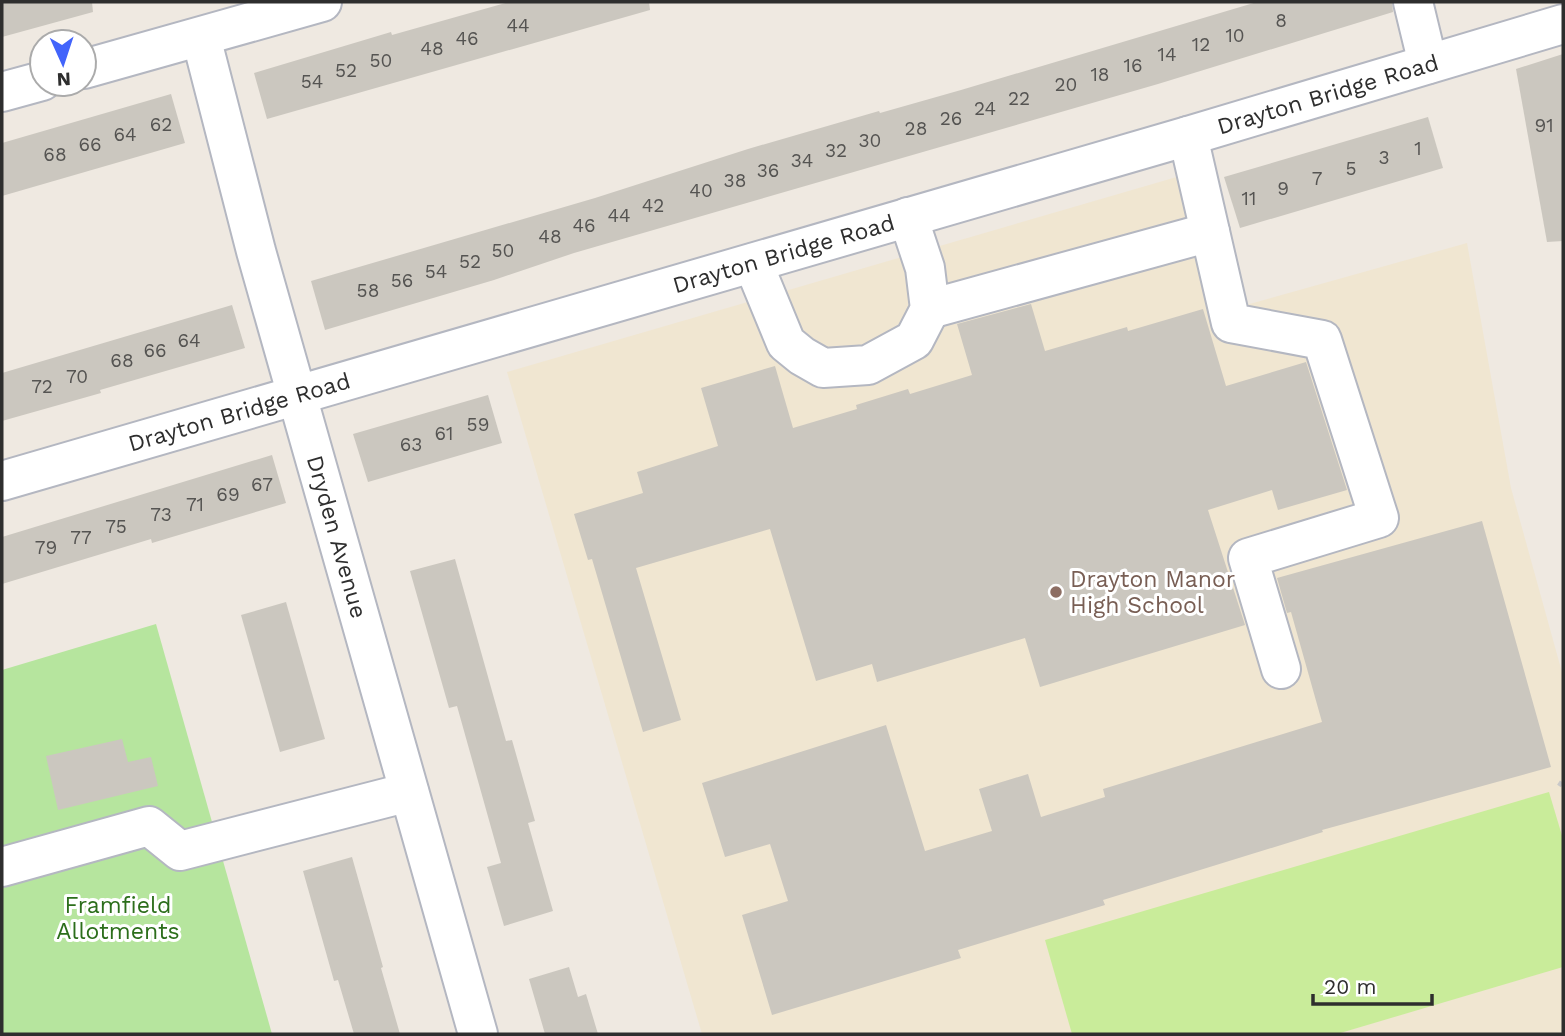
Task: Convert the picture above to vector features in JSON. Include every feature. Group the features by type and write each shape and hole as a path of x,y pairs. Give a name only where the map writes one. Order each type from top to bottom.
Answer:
{"street":[{"path":"98,65 322,2"},
{"path":"1413,2 1428,64"},
{"name":"Drayton Bridge Road","path":"2,481 1188,136 1563,24"},
{"name":"Dryden Avenue","path":"201,37 296,395 478,1034"},
{"path":"2,92 28,85"},
{"path":"1188,136 1231,323 1322,340 1379,518 1248,558 1281,669"},
{"path":"753,263 786,343 823,369 868,365 914,340 930,309 925,268 908,217"},
{"path":"930,309 1210,232"},
{"path":"2,867 149,826 180,851 409,792"}],"path":[{"path":"1559,786 1563,780"}],"shaded area":[{"name":"Drayton Manor High School","path":"1211,167 1246,305 1467,243 1511,488 1563,676 1563,1034 702,1034 507,372"}],"green space":[{"name":"Framfield Allotments","path":"156,624 272,1034 2,1034 2,670"},
{"path":"1549,792 1563,839 1563,967 1337,1034 1072,1034 1045,940"}],"building":[{"path":"2,2 92,2 93,12 2,37"},
{"path":"509,2 649,2 650,10 267,119 254,73 391,32 392,35"},
{"path":"1257,2 1392,2 1393,12 1158,84 574,253 494,280 325,330 311,281 595,198 748,149 961,90"},
{"path":"1563,54 1563,241 1547,242 1516,69"},
{"path":"171,94 185,143 2,196 2,143"},
{"path":"1428,117 1443,168 1240,228 1224,177"},
{"path":"1031,304 1045,351 1127,327 1128,331 1203,309 1226,386 1306,362 1347,490 1278,510 1272,490 1208,510 1245,625 1040,687 1025,638 877,682 872,664 816,681 770,529 636,568 681,720 643,732 592,559 588,560 574,514 643,493 637,472 718,446 701,388 775,366 793,428 857,409 856,405 908,389 910,394 972,375 957,324"},
{"path":"232,305 245,348 2,421 2,373"},
{"path":"488,395 502,443 368,482 353,434"},
{"path":"272,455 286,503 152,543 151,539 2,584 2,537"},
{"path":"1482,521 1551,767 1322,830 1323,832 1103,900 1105,905 958,950 961,958 772,1015 742,915 788,901 770,844 725,857 702,783 886,725 925,851 992,831 979,789 1028,774 1041,817 1105,797 1103,789 1322,722 1291,612 1287,613 1277,578"},
{"path":"455,559 506,741 512,740 535,821 528,823 553,911 504,926 487,867 501,863 457,706 449,708 410,571"},
{"path":"286,602 325,739 280,752 241,615"},
{"path":"122,739 128,762 151,757 158,786 58,810 46,756"},
{"path":"352,857 400,1034 354,1034 338,980 334,981 303,871"},
{"path":"569,967 578,997 586,994 598,1034 545,1034 529,979"}],"place":[{"name":"Drayton Manor High School","path":"1056,592"}]}
